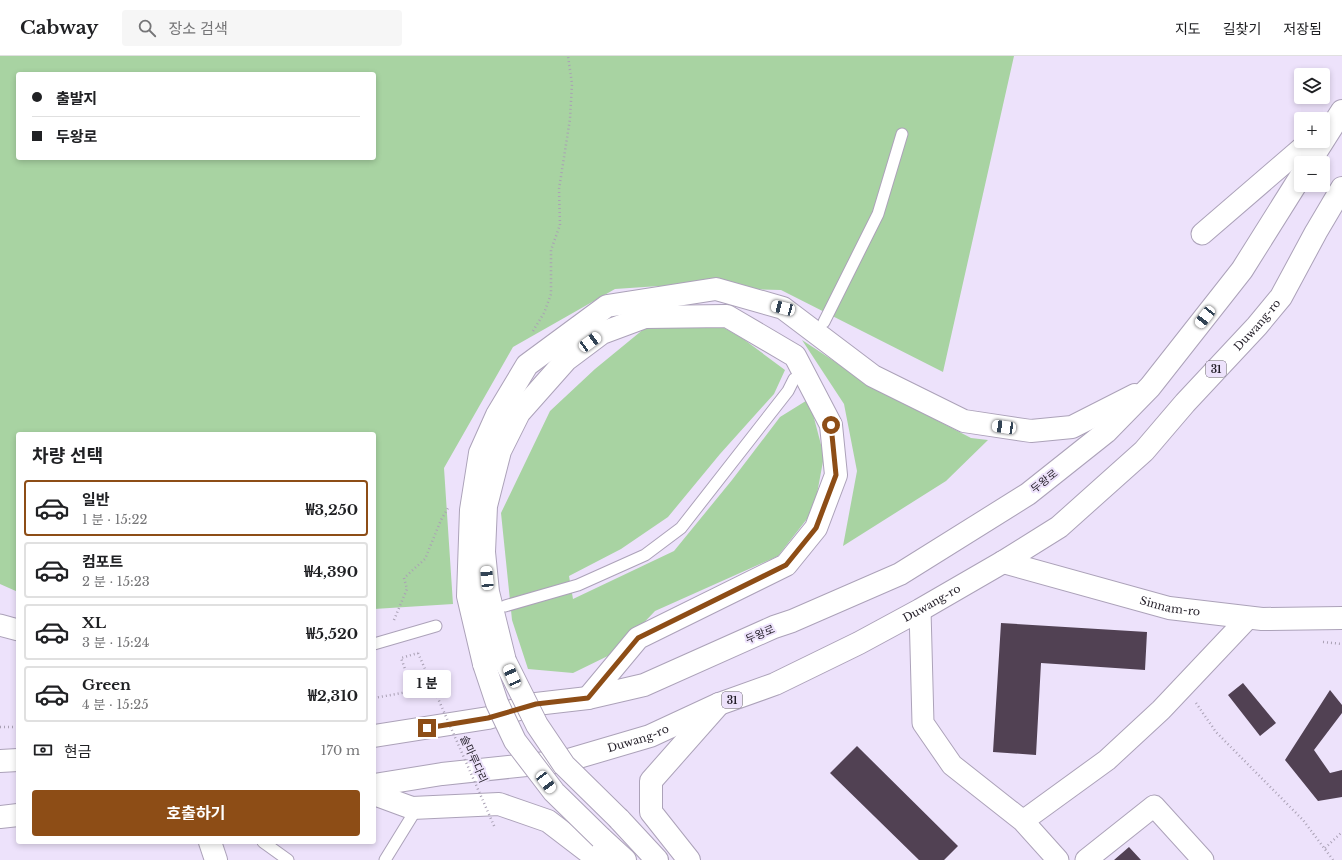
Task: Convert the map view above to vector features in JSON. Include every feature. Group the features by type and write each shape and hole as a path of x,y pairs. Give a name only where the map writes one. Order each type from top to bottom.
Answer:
{"main road":[{"path":"1313,156 1334,119"},
{"name":"두왕로","path":"376,736 488,718 536,704 588,698 644,685 900,574 1028,494 1106,432 1150,387 1242,270 1294,187"},
{"name":"Duwang-ro","path":"376,785 442,774 565,761 650,736 719,704 775,684 860,643 1003,562 1059,526 1144,451 1185,403 1281,297 1316,232 1342,188"},
{"path":"656,860 619,818 564,765 495,662 468,596 471,510 480,454 497,415 527,365 607,306 716,289 783,308 873,376 964,421 1031,431 1072,427 1150,387"},
{"path":"588,698 638,638 786,565 816,528 836,475 831,425 795,356 727,316 645,317 602,333 566,360 519,413 500,450 486,506 484,552 495,662 497,703 515,741 554,792 625,860"},
{"name":"Sinnam-ro","path":"1003,562 1169,608 1262,620 1342,618"},
{"path":"689,860 651,812 651,781 719,704"},
{"path":"0,762 16,760"},
{"path":"376,795 412,808 499,804 548,821 599,860"},
{"path":"0,817 16,815"},
{"path":"211,844 216,860"}],"street":[{"path":"1202,234 1302,148"},
{"path":"920,610 923,723 952,765 1023,821 1058,860"},
{"path":"1023,821 1107,760 1161,710 1248,618"},
{"path":"0,625 16,629"},
{"path":"1086,860 1154,806 1203,860"}],"lane":[{"path":"824,322 878,214 902,134"},
{"path":"505,606 578,585 645,555 681,528 788,391 794,379"},
{"path":"376,643 436,626"},
{"path":"386,860 417,808"},
{"path":"266,844 288,860"}],"path":[{"path":"533,332 544,313 551,294 551,250 560,225 559,189 570,119 572,91 568,56"},
{"path":"393,638 393,623 407,590 404,578 425,559 441,520 449,507"},
{"name":"솔마루다리","path":"376,698 413,691 401,658 418,653 495,828"},
{"path":"1195,702 1216,732 1303,820 1333,860"},
{"path":"0,727 16,727"},
{"path":"1324,848 1342,832"}],"green space":[{"path":"0,56 1014,56 943,372 781,290 659,286 615,289 513,347 444,468 453,604 376,609 376,432 16,432 16,591 0,584"},
{"path":"703,316 742,338 785,370 774,394 720,454 668,517 621,549 569,576 573,599 674,551 732,480 780,417 809,399 824,456 814,510 778,556 655,611 616,652 573,673 528,669 512,620 501,513 550,411 595,369 645,328"},
{"path":"802,340 875,388 971,438 988,440 946,481 843,546 857,471 844,404"}],"building":[{"path":"1001,623 1147,632 1145,670 1041,663 1036,755 993,752"},
{"path":"1243,683 1276,723 1260,736 1228,695"},
{"path":"1330,690 1342,705 1342,713 1314,750 1330,773 1342,770 1342,797 1318,801 1285,760"},
{"path":"857,746 958,846 944,860 919,860 830,773"},
{"path":"1129,847 1141,860 1114,860"}],"route":[{"path":"427,728 488,718 536,704 588,698 638,638 786,565 816,528 836,475 831,425"}]}
